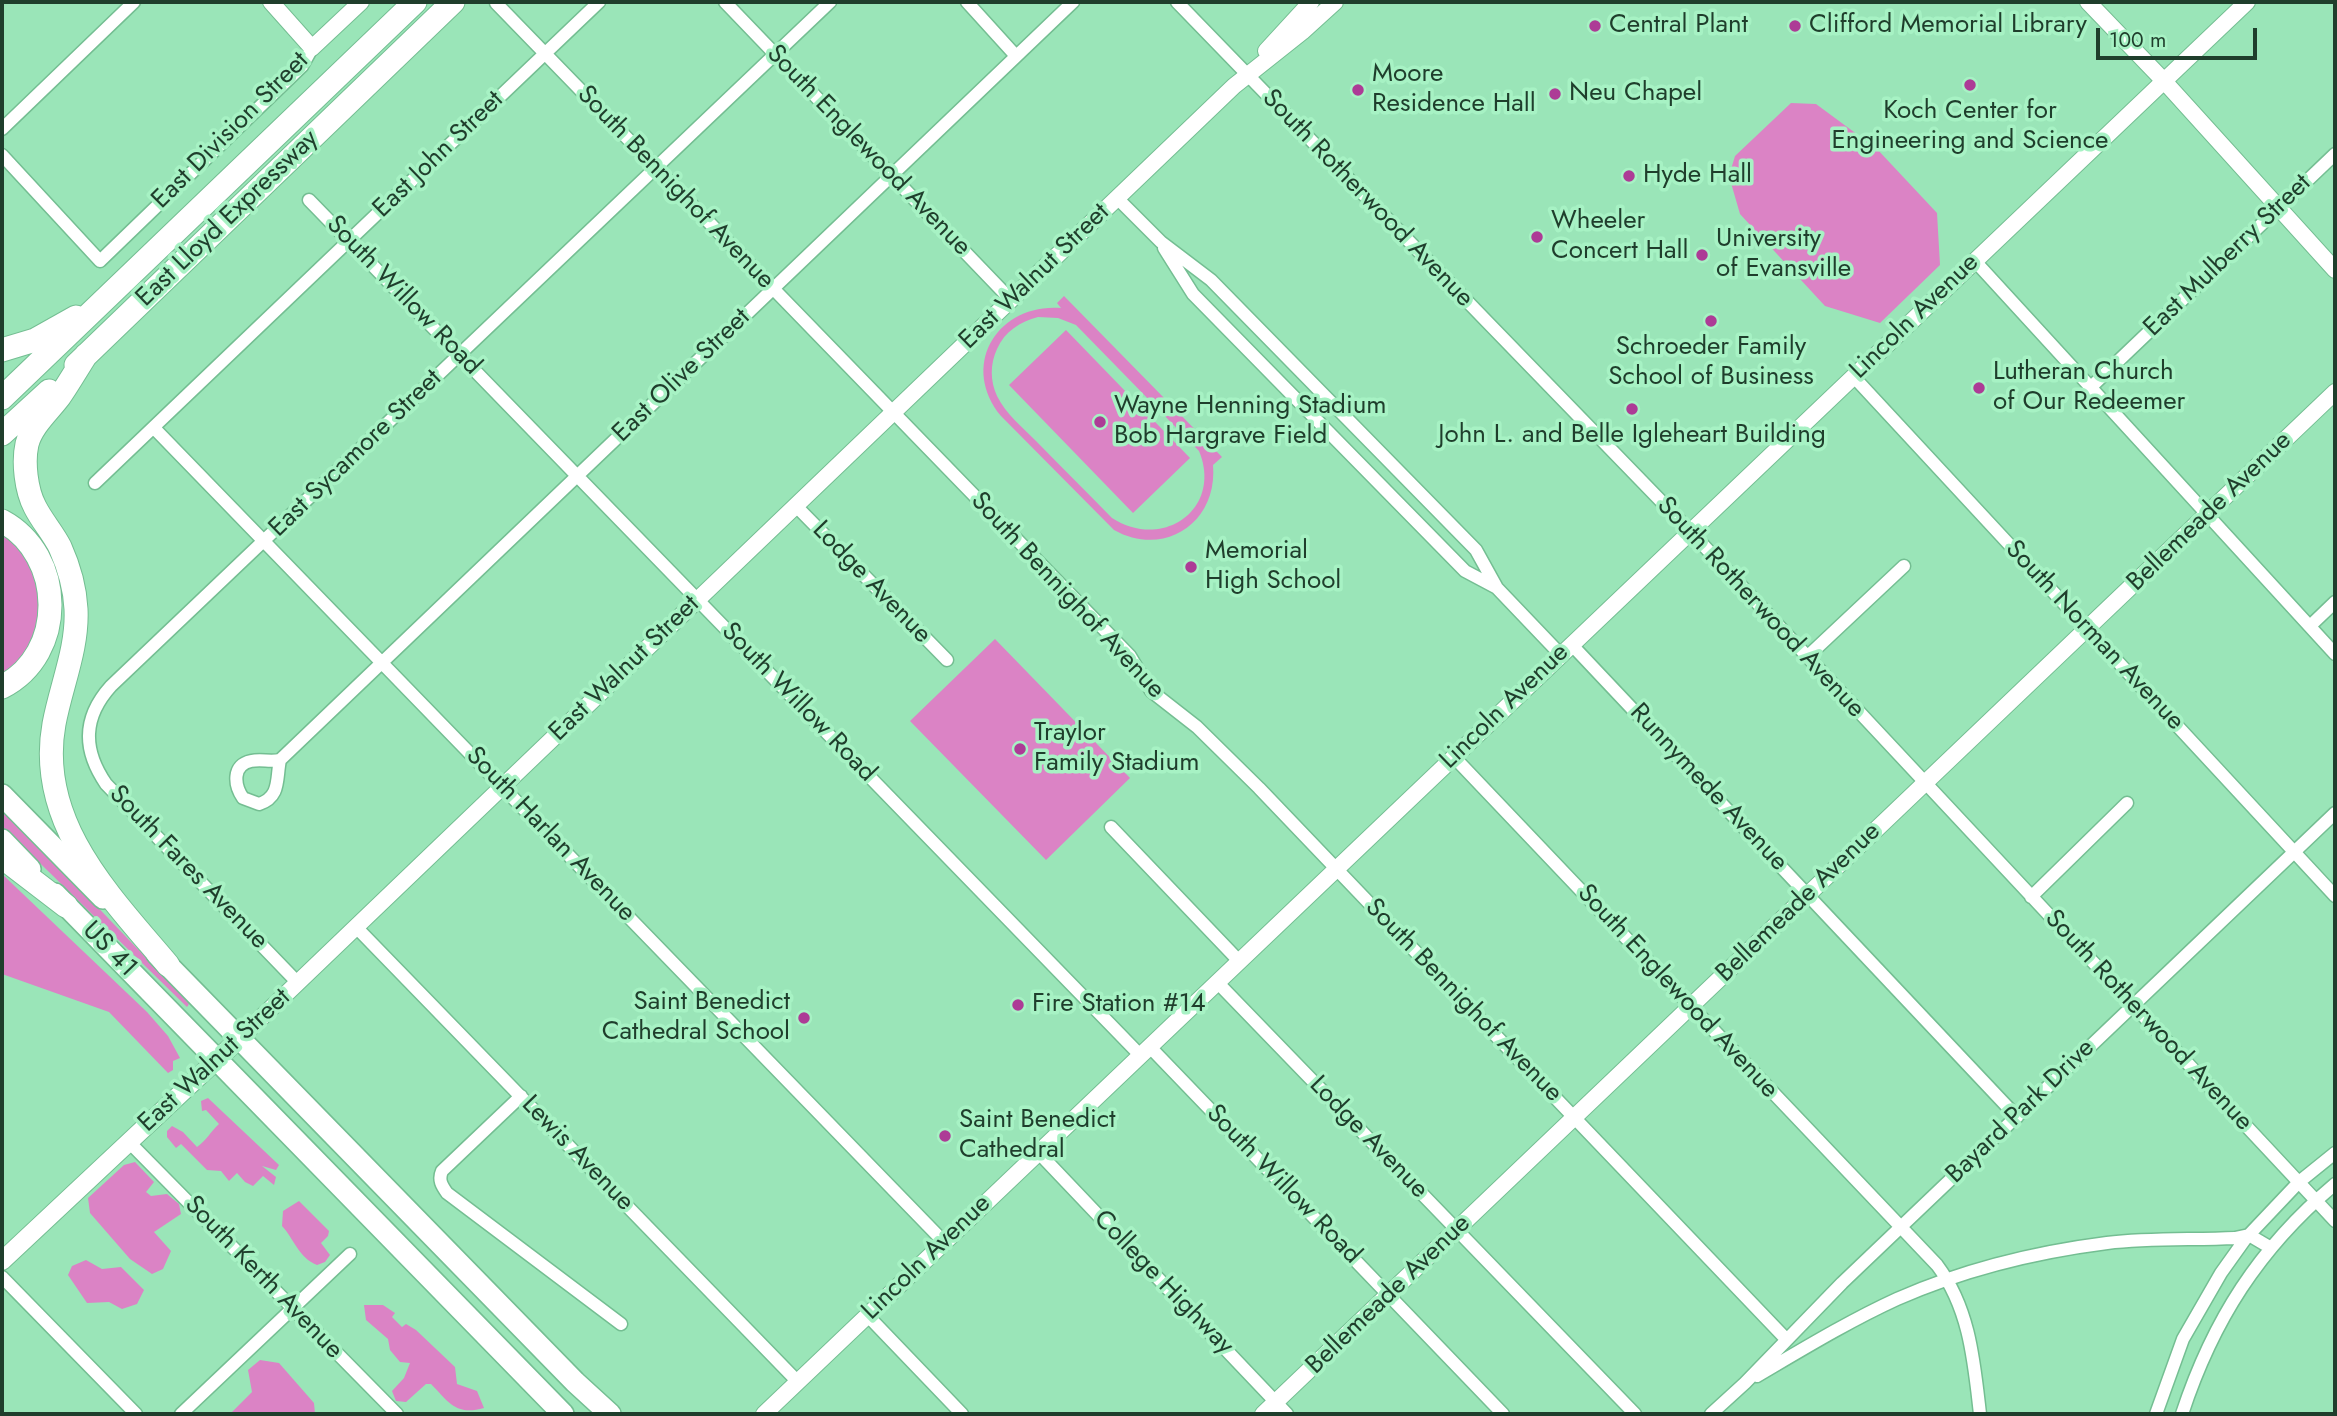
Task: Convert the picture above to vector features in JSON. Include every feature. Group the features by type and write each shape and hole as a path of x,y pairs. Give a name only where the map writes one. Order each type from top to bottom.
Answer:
{"highway":[{"path":"366,50 399,2"},
{"name":"East Lloyd Expressway","path":"2,398 415,2"},
{"name":"East Lloyd Expressway","path":"2,434 453,2"},
{"path":"2,350 35,340 100,305"},
{"path":"86,355 59,397 34,428 27,444 27,479 33,504 65,558 73,584 76,609 73,643 52,740 53,781 60,810 79,853 115,902 168,965"},
{"path":"2,522 21,534 30,545 47,576 51,596 49,624 41,646 23,671 2,687"},
{"name":"US 41","path":"2,795 575,1382 610,1414"},
{"name":"US 41","path":"2,840 563,1414"},
{"path":"2,857 66,906"}],"main road":[{"name":"East Walnut Street","path":"2,1261 240,1038"}],"street":[{"path":"2,129 134,2"},
{"path":"271,2 312,48"},
{"name":"East Division Street","path":"2,155 100,261 302,66 312,48 361,2"},
{"name":"South Bennighof Avenue","path":"496,2 1130,656 1152,691 1197,727 1336,869 1786,1339"},
{"name":"East John Street","path":"95,483 599,2"},
{"name":"South Englewood Avenue","path":"725,2 1011,300"},
{"name":"East Sycamore Street","path":"96,705 111,685 830,2"},
{"path":"967,2 1016,55"},
{"name":"East Olive Street","path":"280,760 1073,2"},
{"name":"South Rotherwood Avenue","path":"1177,2 1690,531 2335,1221"},
{"name":"East Walnut Street","path":"1246,75 1291,21 1311,2"},
{"name":"East Walnut Street","path":"240,1038 1246,75 1302,32 1335,2"},
{"path":"2088,2 2164,81 2335,270"},
{"name":"Lincoln Avenue","path":"764,1414 2247,2"},
{"name":"East Mulberry Street","path":"2091,387 2335,154"},
{"name":"Runnymede Avenue","path":"1117,198 1160,242 1211,280 1476,550 1497,588"},
{"name":"South Willow Road","path":"309,200 698,600 1388,1294 1503,1414"},
{"name":"Runnymede Avenue","path":"1160,242 1193,294 1465,571 1497,588 1566,649 1808,894 2017,1117"},
{"path":"1974,260 2335,654"},
{"name":"South Norman Avenue","path":"1853,376 2335,896"},
{"name":"Bellemeade Avenue","path":"1263,1414 1282,1408 1388,1294 2335,392"},
{"name":"South Harlan Avenue","path":"154,428 944,1242"},
{"name":"Lodge Avenue","path":"796,506 947,660"},
{"path":"1807,657 1904,566"},
{"path":"2310,626 2335,602"},
{"name":"South Fares Avenue","path":"96,705 90,721 90,744 95,766 106,784 298,983"},
{"name":"South Englewood Avenue","path":"1453,756 1901,1227 1948,1281 1970,1339 1980,1414"},
{"path":"2031,897 2127,803"},
{"name":"Bayard Park Drive","path":"1711,1414 1901,1227 2335,813"},
{"path":"1111,827 1239,961"},
{"name":"Lewis Avenue","path":"356,927 798,1382"},
{"name":"Lodge Avenue","path":"1217,982 1444,1217 1458,1228 1635,1414"},
{"path":"520,1096 442,1171 440,1180 447,1193 621,1324"},
{"name":"South Kerth Avenue","path":"130,1142 397,1414"},
{"name":"College Highway","path":"1038,1153 1282,1408"},
{"path":"2156,1414 2192,1321 2221,1273 2249,1235 2299,1182 2335,1153"},
{"path":"2182,1414 2214,1332 2241,1287 2270,1248 2335,1184"},
{"path":"1745,1383 1840,1328 1898,1299 1992,1265 2066,1249 2133,1240 2235,1238 2249,1235 2270,1248"},
{"path":"181,1414 350,1254"},
{"path":"2,1277 136,1414"},
{"path":"867,1316 962,1414"}],"shaded area":[{"path":"1791,103 1816,104 1877,149 1937,213 1940,265 1880,323 1825,306 1740,214 1729,176 1735,156"},
{"path":"1064,296 1222,457 1213,465 1212,486 1207,504 1184,530 1169,537 1151,540 1133,538 1114,530 1001,416 989,397 984,377 985,358 992,341 1003,327 1019,316 1039,309 1061,308 1057,303","holes":["1038,317 1058,318 1076,325 1199,451 1204,472 1203,491 1184,519 1168,527 1150,530 1131,527 1112,518 1001,403 993,384 992,372 1000,343 1009,332 1025,322"]},
{"name":"Wayne Henning Stadium Bob Hargrave Field","path":"1066,330 1190,458 1133,513 1009,385"},
{"path":"2,533 27,556 43,593 32,648 2,678"},
{"name":"Traylor Family Stadium","path":"995,639 1130,778 1046,860 910,721"},
{"path":"2,807 173,986 189,1004 187,1007 2,826"},
{"path":"2,874 147,1012 168,1036 180,1058 173,1061 173,1070 168,1073 109,1012 2,974"},
{"path":"208,1098 279,1165 276,1170 262,1166 276,1177 274,1185 263,1176 253,1186 237,1173 229,1181 221,1171 207,1170 181,1144 176,1148 167,1137 167,1131 172,1126 183,1132 197,1147 203,1142 219,1124 206,1110 202,1111 201,1101"},
{"path":"135,1162 154,1182 146,1192 151,1196 167,1194 179,1204 181,1214 154,1232 171,1251 163,1269 152,1274 130,1259 90,1213 88,1198 124,1165"},
{"path":"299,1201 329,1231 321,1243 330,1255 325,1262 317,1265 301,1253 282,1226 283,1211"},
{"path":"86,1260 102,1269 121,1267 144,1290 137,1304 122,1309 109,1302 87,1303 68,1275 72,1266"},
{"path":"364,1305 383,1305 395,1313 392,1317 402,1327 406,1324 416,1330 455,1367 457,1384 477,1391 484,1408 459,1409 448,1402 431,1384 426,1384 406,1402 396,1401 392,1391 404,1378 410,1363 400,1362 390,1350 388,1339 366,1320"},
{"path":"260,1360 279,1363 314,1403 315,1414 230,1414 252,1392 248,1370"}],"place":[{"name":"Central Plant","path":"1595,26"},
{"name":"Clifford Memorial Library","path":"1795,26"},
{"name":"Koch Center for Engineering and Science","path":"1970,85"},
{"name":"Moore Residence Hall","path":"1358,90"},
{"name":"Neu Chapel","path":"1555,94"},
{"name":"Hyde Hall","path":"1629,176"},
{"name":"Wheeler Concert Hall","path":"1537,237"},
{"name":"University of Evansville","path":"1702,255"},
{"name":"Schroeder Family School of Business","path":"1711,321"},
{"name":"Lutheran Church of Our Redeemer","path":"1979,388"},
{"name":"John L. and Belle Igleheart Building","path":"1632,409"},
{"name":"Wayne Henning Stadium Bob Hargrave Field","path":"1100,422"},
{"name":"Memorial High School","path":"1191,567"},
{"name":"Traylor Family Stadium","path":"1020,749"},
{"name":"Fire Station #14","path":"1018,1005"},
{"name":"Saint Benedict Cathedral School","path":"804,1018"},
{"name":"Saint Benedict Cathedral","path":"945,1136"}]}
